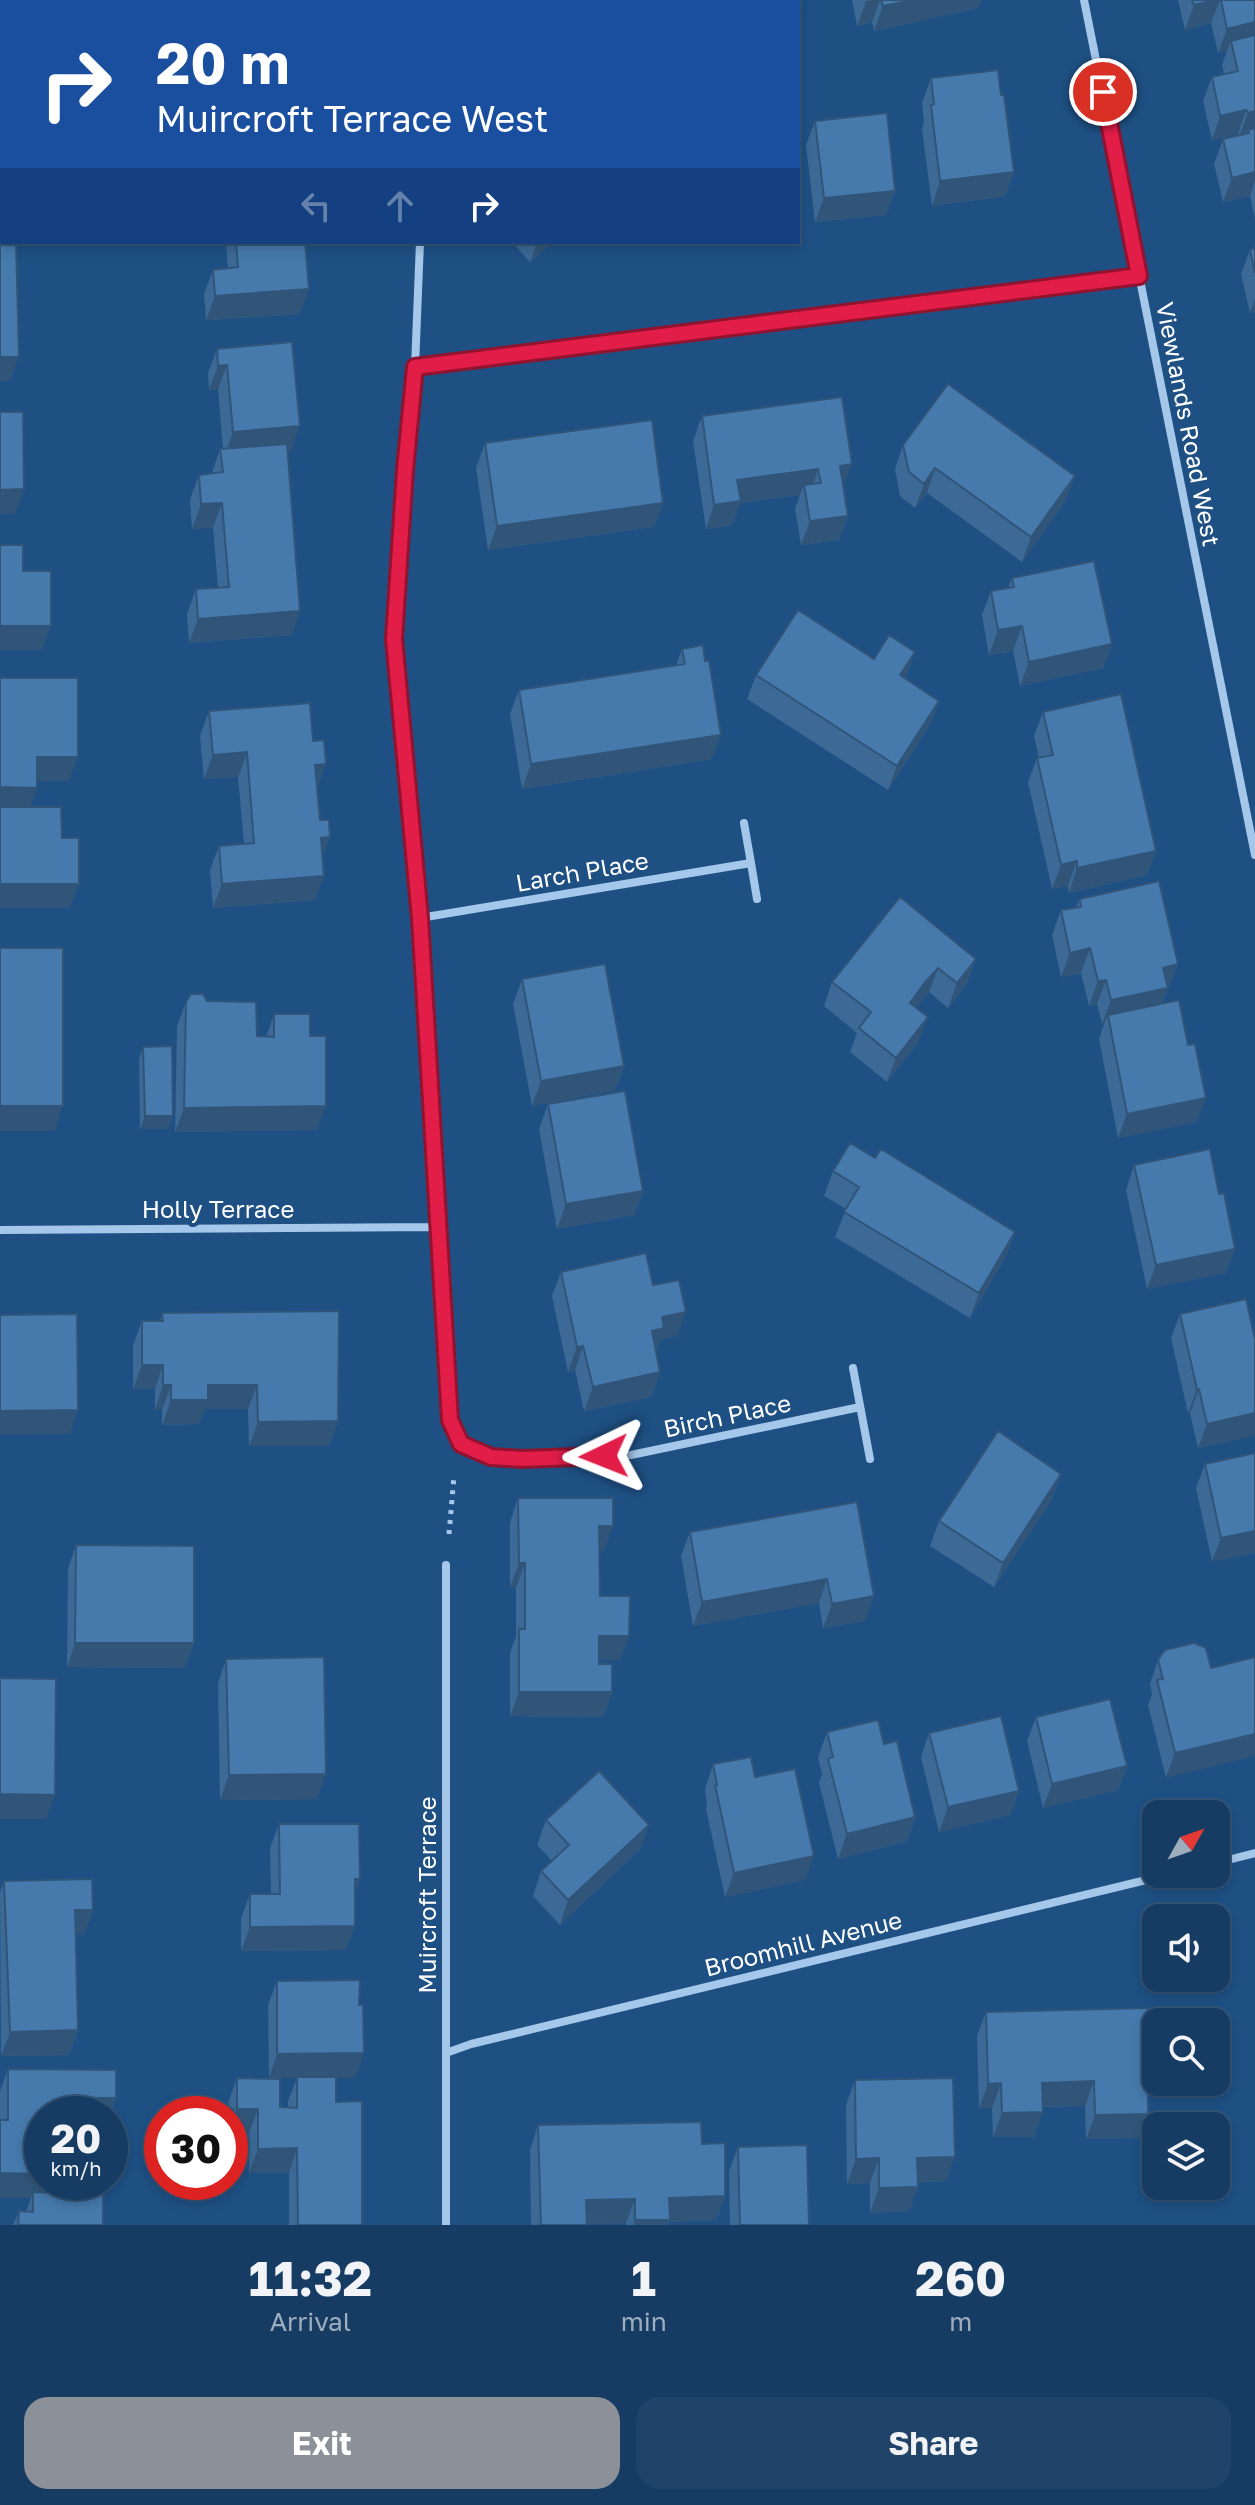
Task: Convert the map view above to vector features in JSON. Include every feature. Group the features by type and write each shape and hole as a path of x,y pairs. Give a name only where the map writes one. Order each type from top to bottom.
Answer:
{"street":[{"name":"Viewlands Road West","path":"1084,0 1255,855"},
{"path":"420,244 415,367 394,639 420,918 450,1420 461,1444"},
{"path":"415,367 1139,276"},
{"path":"744,823 757,899"},
{"name":"Larch Place","path":"420,918 751,863"},
{"name":"Holly Terrace","path":"0,1230 437,1227"},
{"path":"853,1368 870,1459"},
{"name":"Birch Place","path":"461,1444 491,1457 522,1459 631,1455 860,1407"},
{"name":"Muircroft Terrace","path":"446,1565 446,2225"},
{"path":"1230,1859 1255,1853"},
{"name":"Broomhill Avenue","path":"446,2053 1142,1881"}],"path":[{"path":"446,1565 455,1469 461,1444"}],"building":[{"path":"881,0 913,0 883,6"},
{"path":"1192,0 1215,0 1194,5"},
{"path":"1221,0 1255,0 1255,22 1227,29"},
{"path":"1255,35 1255,111 1220,116 1212,77 1238,71 1231,41"},
{"path":"998,70 1014,172 940,181 931,78"},
{"path":"887,113 895,191 824,198 815,121"},
{"path":"1255,128 1255,172 1232,178 1223,139 1249,133 1248,130"},
{"path":"0,244 16,244 19,357 0,357"},
{"path":"236,244 305,244 309,289 215,296 213,270 238,267"},
{"path":"1255,248 1255,273 1250,250"},
{"path":"292,342 300,426 233,432 227,365 218,366 217,349"},
{"path":"948,384 1075,476 1031,537 935,468 924,484 909,472 903,445"},
{"path":"842,397 852,464 840,466 848,516 810,521 804,485 821,483 818,469 737,480 741,501 714,505 702,416"},
{"path":"0,412 23,412 24,489 0,490"},
{"path":"652,420 663,503 497,526 485,443"},
{"path":"287,444 300,611 198,619 196,589 229,587 222,503 201,504 199,475 223,472 220,449"},
{"path":"0,545 23,545 23,571 51,571 51,626 0,626"},
{"path":"1094,561 1112,644 1029,662 1022,626 998,630 991,591 1014,587 1012,578"},
{"path":"798,610 874,659 889,635 915,652 900,675 939,701 897,766 756,675"},
{"path":"703,645 705,661 709,660 721,735 531,764 519,690 685,664 682,649"},
{"path":"0,678 78,678 78,757 37,757 37,788 0,787"},
{"path":"1121,694 1156,851 1077,868 1077,861 1061,865 1037,758 1053,755 1043,712"},
{"path":"310,703 313,741 324,740 326,764 315,765 320,820 329,820 330,837 321,838 324,876 222,884 219,846 254,843 247,752 213,755 209,711"},
{"path":"0,807 61,807 62,838 79,838 79,884 0,884"},
{"path":"1159,881 1178,964 1163,968 1168,988 1111,1000 1106,980 1098,981 1090,948 1070,953 1061,910 1081,907 1080,899"},
{"path":"900,897 976,959 957,983 938,968 923,985 910,1003 928,1017 896,1058 859,1028 871,1012 832,982"},
{"path":"0,948 63,948 63,1106 0,1106"},
{"path":"605,964 624,1066 541,1081 522,979"},
{"path":"191,994 203,994 207,1001 256,1002 257,1036 274,1037 274,1014 310,1014 310,1036 326,1036 326,1106 184,1108 186,1002"},
{"path":"1179,1000 1188,1045 1195,1044 1206,1098 1127,1114 1108,1015"},
{"path":"172,1046 173,1116 145,1116 143,1047"},
{"path":"625,1091 643,1191 566,1204 548,1104"},
{"path":"850,1143 875,1158 881,1149 1015,1232 979,1293 844,1212 859,1187 833,1171"},
{"path":"1210,1149 1219,1194 1224,1193 1235,1249 1156,1265 1134,1165"},
{"path":"646,1253 653,1285 679,1280 686,1312 662,1317 664,1328 652,1331 660,1372 593,1387 583,1346 577,1347 561,1272"},
{"path":"1246,1299 1255,1339 1255,1413 1207,1424 1180,1314"},
{"path":"339,1311 338,1421 258,1422 257,1385 208,1385 208,1400 171,1400 171,1385 163,1385 163,1365 142,1365 142,1321 163,1321 162,1313"},
{"path":"77,1314 78,1410 0,1411 0,1315"},
{"path":"998,1431 1061,1474 1003,1563 939,1521"},
{"path":"1255,1453 1255,1531 1221,1538 1205,1464"},
{"path":"518,1498 613,1498 613,1526 599,1526 600,1596 630,1596 629,1636 599,1636 599,1664 612,1664 612,1692 519,1692 519,1629 525,1629 525,1563 519,1563"},
{"path":"857,1502 874,1596 832,1604 827,1579 702,1602 690,1532"},
{"path":"76,1545 194,1546 194,1643 75,1643"},
{"path":"1194,1643 1206,1648 1211,1668 1255,1657 1255,1734 1175,1753 1157,1680 1163,1679 1158,1660 1165,1650"},
{"path":"324,1657 326,1774 229,1775 226,1659"},
{"path":"0,1678 56,1679 55,1795 0,1794"},
{"path":"1110,1699 1127,1766 1052,1784 1036,1717"},
{"path":"1001,1716 1019,1791 948,1807 929,1733"},
{"path":"878,1720 884,1744 897,1741 915,1817 847,1834 828,1759 833,1757 827,1732"},
{"path":"751,1757 755,1777 795,1769 814,1856 734,1873 713,1764"},
{"path":"599,1771 649,1825 568,1900 541,1871 569,1845 546,1820"},
{"path":"279,1824 359,1824 360,1879 355,1879 355,1926 250,1927 250,1894 280,1894"},
{"path":"92,1879 93,1910 75,1910 78,2030 10,2032 4,1881"},
{"path":"360,1980 364,2053 277,2054 277,1981"},
{"path":"1142,2008 1142,2096 1148,2096 1148,2112 1095,2115 1094,2081 1042,2083 1043,2112 1002,2113 1001,2083 988,2084 986,2012"},
{"path":"8,2069 116,2070 116,2096 24,2096 24,2174 0,2173 0,2120 8,2120"},
{"path":"297,2077 336,2077 336,2102 362,2101 362,2225 298,2225 297,2148 258,2149 258,2109 248,2109 248,2096 237,2096 237,2078 280,2079 280,2107 297,2108"},
{"path":"953,2078 955,2157 917,2158 918,2187 879,2188 879,2158 856,2159 855,2080"},
{"path":"701,2122 702,2144 725,2143 725,2196 669,2198 670,2220 635,2220 635,2199 586,2200 587,2225 541,2225 538,2125"},
{"path":"807,2145 809,2225 740,2225 738,2147"},
{"path":"33,2200 103,2200 103,2225 18,2225 19,2211 33,2212"}],"route":[{"path":"604,1456 491,1457 461,1444 450,1420 420,918 394,639 415,367 1139,276 1103,92"}]}
